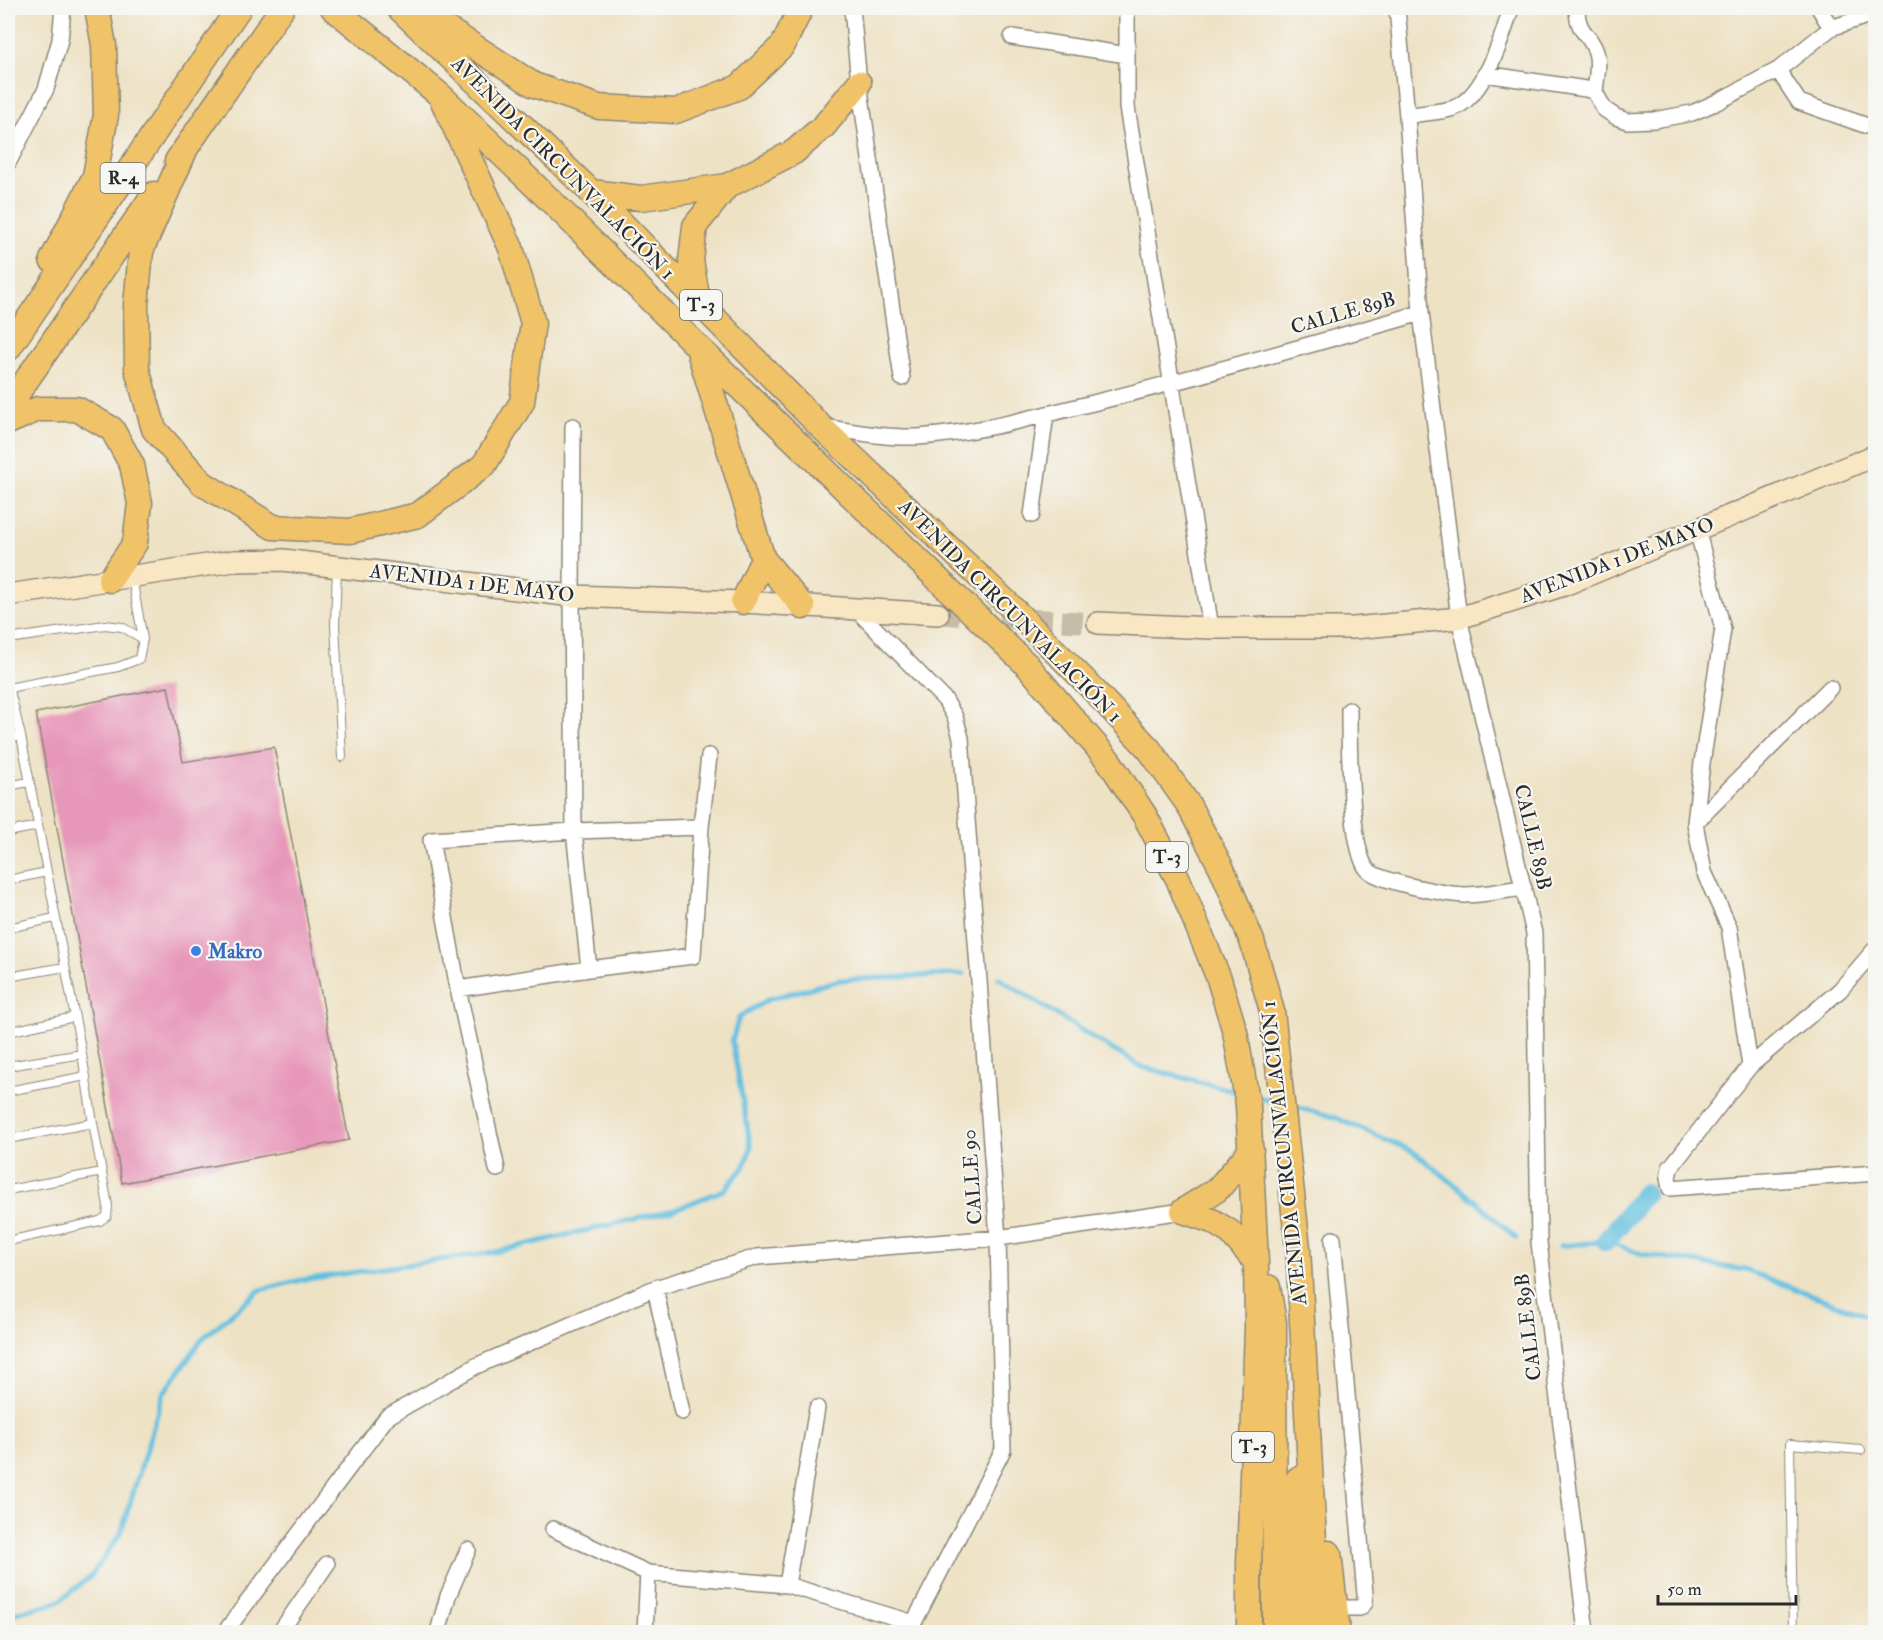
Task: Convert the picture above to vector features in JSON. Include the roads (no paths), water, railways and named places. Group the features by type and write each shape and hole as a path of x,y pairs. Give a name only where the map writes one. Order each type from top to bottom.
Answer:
{"main road":[{"path":"8,348 95,176 106,115 104,45 98,8"},
{"name":"R-4","path":"8,348 239,8"},
{"name":"R-4","path":"8,407 282,8"},
{"name":"AVENIDA CIRCUNVALACIÓN 1","path":"333,8 440,95 552,202 697,346 1027,664 1109,761 1145,816 1173,868 1219,979 1235,1032 1246,1094 1253,1208"},
{"name":"AVENIDA CIRCUNVALACIÓN 1","path":"399,8 591,192 820,426 1083,679 1149,749 1188,804 1222,869 1252,941 1272,1011 1298,1248 1305,1381"},
{"path":"414,8 534,85 598,107 675,111 739,87 783,45 801,8"},
{"path":"591,192 642,198 727,186 794,152 824,126 859,83"},
{"path":"186,148 141,251 136,305 137,369 154,429 202,483 273,527 350,531 418,515 484,465 522,402 533,323 511,248 440,95"},
{"path":"698,302 691,260 695,226 727,186"},
{"path":"697,346 763,559 803,607"},
{"path":"8,422 38,409 77,409 112,429 132,465 140,503 135,543 121,578"},
{"path":"743,602 763,559"},
{"path":"1183,1211 1218,1189 1251,1150"},
{"path":"1253,1208 1274,1323 1275,1632"},
{"name":"T-3","path":"1250,1632 1249,1564 1257,1327 1253,1208"},
{"path":"1183,1211 1212,1221 1230,1232 1256,1262"},
{"path":"1305,1381 1338,1632"},
{"path":"1298,1632 1294,1531 1305,1381"},
{"name":"T-3","path":"1305,1381 1319,1632"}],"street":[{"path":"8,163 46,89 60,40 63,8"},
{"path":"852,8 859,83 902,378"},
{"path":"1397,8 1421,313"},
{"path":"1407,116 1454,108 1476,90 1485,74 1511,8"},
{"path":"1577,8 1579,25 1597,56 1594,92 1604,109 1627,121 1654,120 1692,113 1778,70 1831,28 1875,13"},
{"path":"1819,8 1831,28"},
{"path":"1128,10 1126,107 1211,628"},
{"path":"1012,37 1127,55"},
{"path":"1778,70 1799,102 1875,129"},
{"path":"1485,74 1594,92"},
{"name":"CALLE 89B","path":"820,426 880,436 916,437 989,428 1171,383 1421,313 1459,618 1534,933 1539,1242 1586,1632"},
{"path":"1032,515 1046,414"},
{"path":"573,426 574,831 589,969"},
{"name":"AVENIDA 1 DE MAYO","path":"1098,623 1211,628 1354,628 1459,618 1564,585 1875,455"},
{"path":"1697,529 1723,629 1695,823 1704,872 1729,927 1750,1066"},
{"name":"AVENIDA 1 DE MAYO","path":"8,595 234,561 283,560 572,596 743,602 938,614"},
{"name":"CALLE 90","path":"857,610 945,700 955,717 962,738 998,1238 1004,1450 912,1628"},
{"path":"1695,823 1830,688"},
{"path":"1349,710 1350,782 1360,853 1368,870 1392,881 1448,893 1466,895 1524,888"},
{"path":"458,989 693,956 701,827 710,756"},
{"path":"497,1169 458,989 431,840 574,831 701,827"},
{"path":"1875,948 1840,990 1750,1066 1670,1168 1668,1178 1670,1188 1875,1173"},
{"path":"225,1632 387,1417 476,1366 655,1288 757,1257 998,1238 1183,1211"},
{"path":"1333,1239 1365,1594 1365,1603 1359,1608 1336,1608"},
{"path":"655,1288 682,1412"},
{"path":"787,1586 817,1408"},
{"path":"553,1529 648,1573 787,1586 912,1628"},
{"path":"438,1632 448,1596 468,1550"},
{"path":"280,1632 327,1564"},
{"path":"645,1632 648,1573"}],"lane":[{"path":"337,566 335,625 342,757"},
{"path":"8,1241 100,1221 107,1216 108,1206 82,1054 21,736 8,688 118,667 139,659 143,639 121,578"},
{"path":"8,639 105,625 122,627 143,639"},
{"path":"8,738 21,736"},
{"path":"8,786 29,782"},
{"path":"8,832 38,826"},
{"path":"8,880 46,872"},
{"path":"8,928 56,918"},
{"path":"8,977 65,967"},
{"path":"8,1032 74,1017"},
{"path":"8,1066 82,1054"},
{"path":"8,1091 86,1076"},
{"path":"8,1139 93,1123"},
{"path":"8,1190 102,1172"},
{"path":"1792,1632 1791,1444 1861,1450"}],"waterway":[{"path":"8,1615 58,1602 91,1576 121,1533 163,1394 203,1338 260,1290 301,1280 495,1252 673,1210 724,1190 744,1167 751,1148 732,1041 739,1017 769,999 840,980 964,974"},
{"path":"999,978 1142,1067 1238,1092"},
{"path":"1253,1096 1276,1102"},
{"path":"1288,1105 1334,1117 1414,1152 1479,1204 1516,1238"},
{"path":"1606,1241 1645,1193"},
{"path":"1560,1246 1606,1241 1642,1254 1745,1270 1876,1319"}],"tunnel":[{"path":"938,614 1098,623"}],"place":[{"name":"Makro","path":"196,951"}]}
